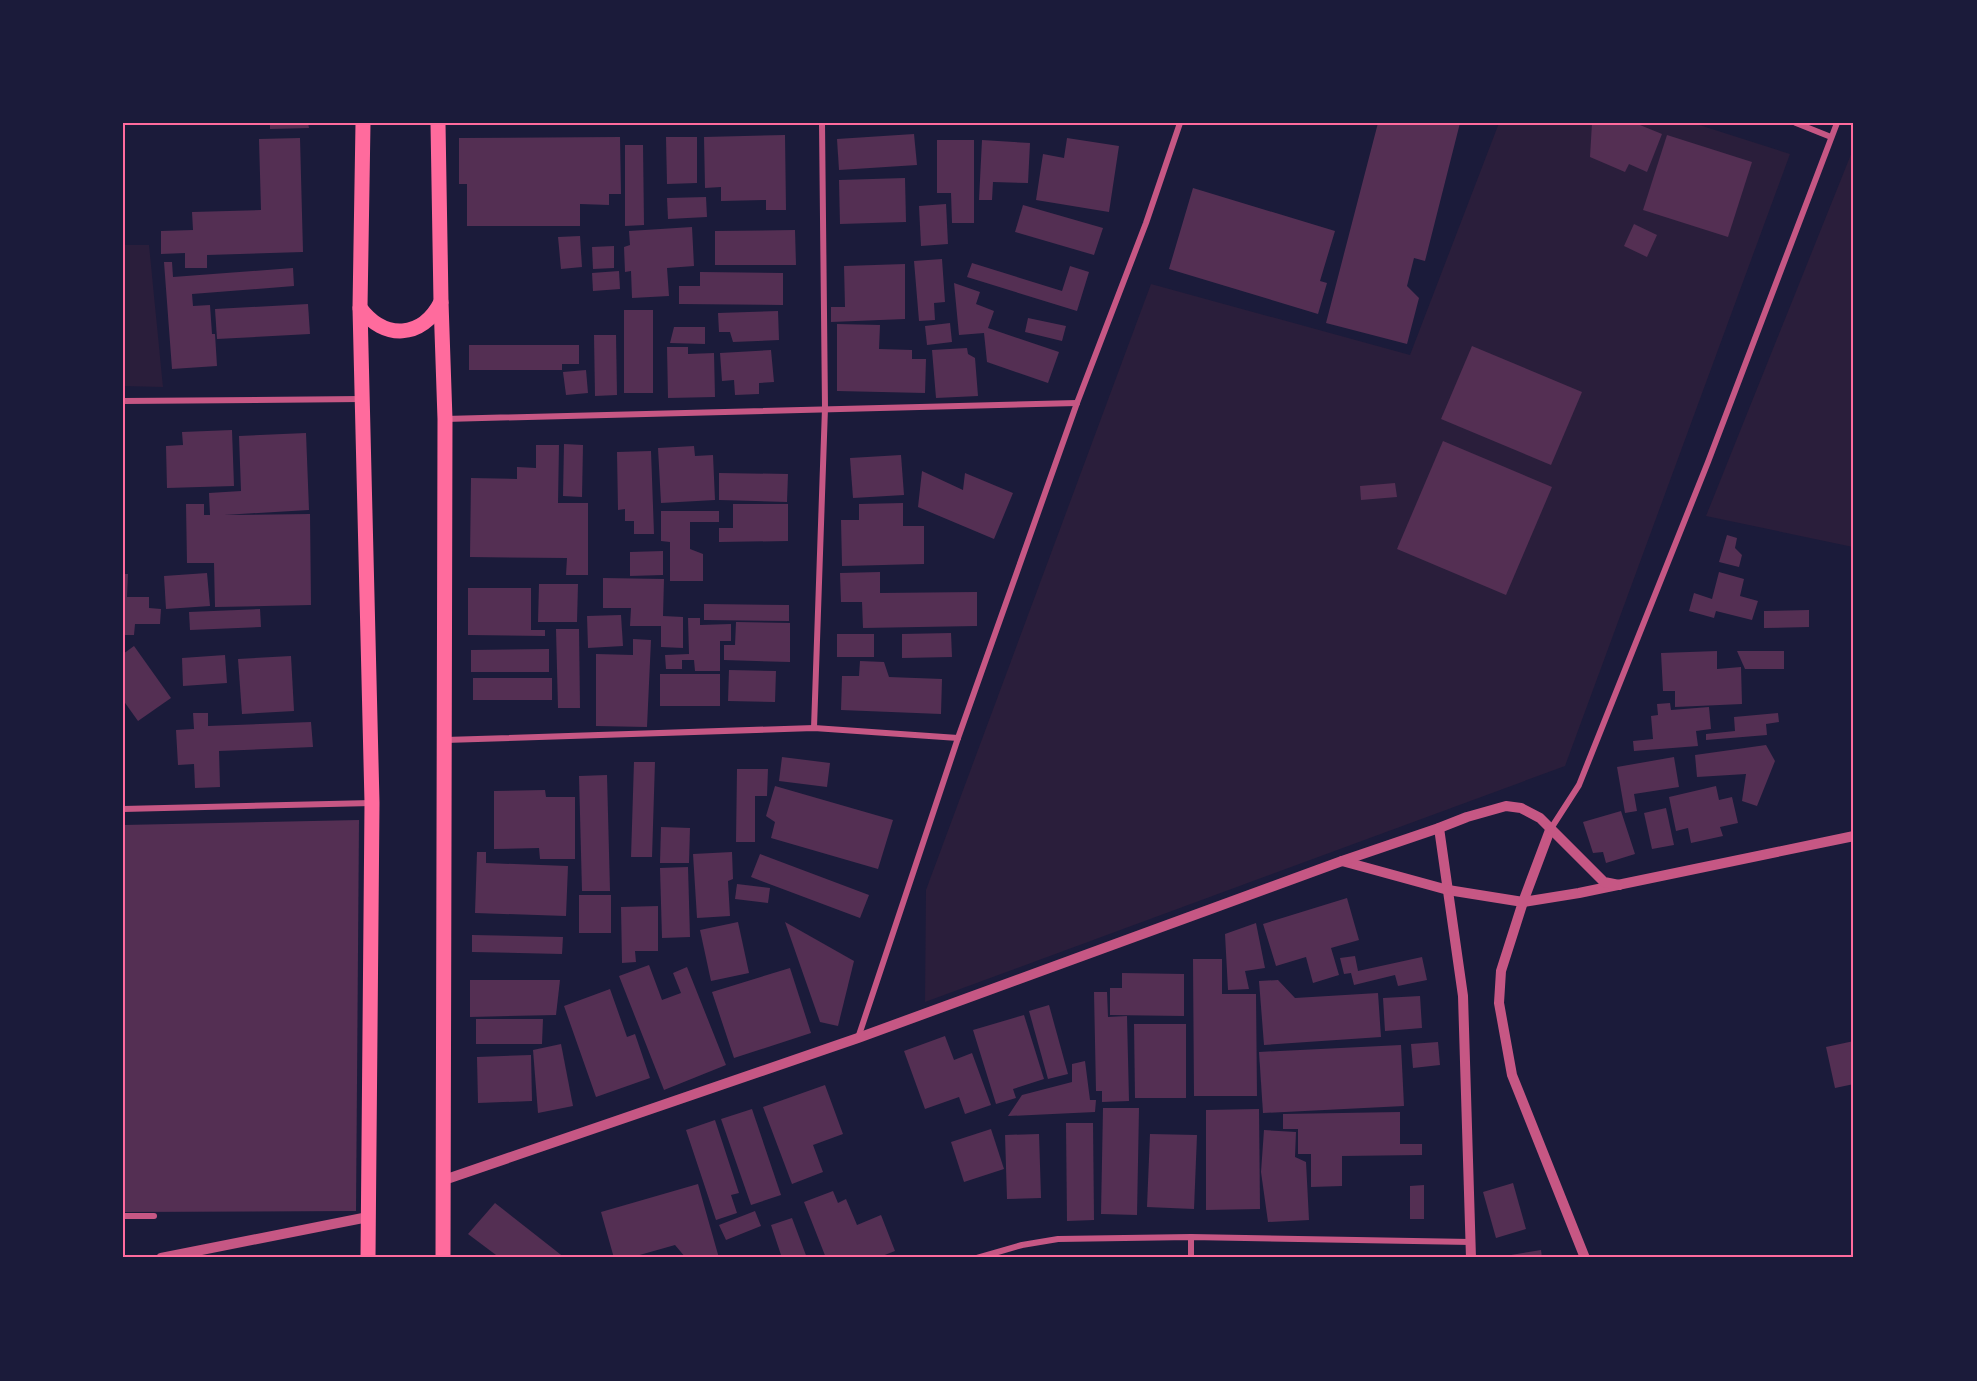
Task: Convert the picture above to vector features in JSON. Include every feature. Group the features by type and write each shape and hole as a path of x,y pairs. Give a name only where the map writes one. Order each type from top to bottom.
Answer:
{"main road":[{"path":"363,123 360,308 372,803 368,1258"},
{"path":"438,123 445,419 443,1258"},
{"path":"360,308 369,320 379,327 402,332 417,328 430,319 441,302"}],"street":[{"path":"814,728 825,408 822,123"},
{"path":"858,1038 958,738 1077,403 1146,223 1180,123"},
{"path":"1796,123 1831,137"},
{"path":"1585,1258 1512,1075 1500,1003 1501,971 1523,902 1550,830 1579,785 1708,462 1837,123"},
{"path":"123,400 363,399"},
{"path":"445,419 1077,403"},
{"path":"444,741 814,728 958,738"},
{"path":"123,809 372,803"},
{"path":"444,1180 858,1038 1467,816 1506,806 1521,808 1540,818 1604,882 1619,885"},
{"path":"1439,828 1463,996 1471,1258"},
{"path":"1342,861 1448,890 1523,902 1619,885 1854,836"},
{"path":"123,1216 154,1216"},
{"path":"161,1258 368,1217"},
{"path":"977,1258 1022,1245 1058,1239 1191,1238 1471,1242"},
{"path":"1191,1238 1191,1258"}],"shaded area":[{"path":"1499,123 1693,123 1790,154 1565,766 925,1002 926,890 1151,284 1410,355"},
{"path":"1854,147 1854,545 1853,547 1706,516"},
{"path":"123,245 149,245 163,387 123,386"}],"building":[{"path":"270,123 308,123 309,128 270,129"},
{"path":"1378,123 1460,123 1425,261 1414,258 1407,286 1419,298 1407,344 1326,323"},
{"path":"1592,123 1635,123 1662,134 1647,172 1629,164 1625,172 1590,157"},
{"path":"914,134 917,165 839,170 837,139"},
{"path":"785,135 786,210 766,210 766,200 721,201 721,187 705,188 704,137"},
{"path":"1667,135 1752,162 1728,237 1643,210"},
{"path":"620,137 621,194 609,194 609,205 580,204 580,226 467,226 467,184 459,184 459,138"},
{"path":"666,137 697,137 697,183 667,184"},
{"path":"300,138 303,252 207,255 207,268 185,268 185,253 161,254 161,231 193,230 192,212 261,210 259,139"},
{"path":"1067,138 1119,146 1109,212 1036,200 1043,154 1064,158"},
{"path":"937,140 974,140 974,223 952,223 951,193 937,193"},
{"path":"982,140 1030,143 1028,183 993,182 992,200 979,200"},
{"path":"625,145 643,145 644,225 625,226"},
{"path":"905,178 906,222 840,224 839,180"},
{"path":"1193,188 1335,231 1320,281 1327,283 1318,314 1169,269"},
{"path":"706,197 707,217 668,219 667,198"},
{"path":"946,204 948,244 921,246 919,206"},
{"path":"1023,205 1103,228 1094,255 1015,232"},
{"path":"1634,224 1657,235 1647,257 1624,246"},
{"path":"692,227 694,266 667,268 669,296 632,298 631,271 625,272 624,247 630,245 629,231"},
{"path":"795,230 796,265 715,265 715,231"},
{"path":"580,236 582,267 561,269 558,237"},
{"path":"614,246 614,268 593,269 592,247"},
{"path":"942,259 945,302 934,303 935,320 919,321 914,261"},
{"path":"164,262 172,262 173,277 293,268 294,286 192,294 193,306 210,305 217,366 172,369"},
{"path":"972,263 1062,291 1070,266 1089,272 1077,311 967,277"},
{"path":"905,264 905,319 831,322 831,307 845,307 844,266"},
{"path":"619,271 620,289 593,291 592,273"},
{"path":"700,272 783,273 783,305 679,304 679,286 700,286"},
{"path":"954,283 980,292 976,304 994,311 988,328 1059,352 1048,383 987,362 984,333 959,335"},
{"path":"308,304 310,334 217,339 215,309"},
{"path":"624,310 653,310 653,393 624,393"},
{"path":"778,311 779,340 733,342 730,332 719,332 718,313"},
{"path":"1028,318 1066,326 1062,341 1025,332"},
{"path":"950,323 952,342 927,345 925,326"},
{"path":"837,324 880,325 879,349 912,350 912,359 926,359 925,393 837,391"},
{"path":"674,327 705,327 705,344 670,343"},
{"path":"594,335 616,335 617,395 595,396"},
{"path":"469,345 579,345 579,364 562,364 562,370 469,370"},
{"path":"1472,346 1582,392 1551,465 1441,419"},
{"path":"667,347 688,347 688,354 714,353 715,397 668,398"},
{"path":"967,348 968,354 975,358 978,396 936,398 932,350"},
{"path":"771,350 774,382 759,383 759,394 735,395 734,380 722,381 720,353"},
{"path":"586,370 588,393 566,395 563,372"},
{"path":"232,430 234,486 167,488 166,446 183,445 182,432"},
{"path":"306,433 309,510 224,515 310,514 311,605 215,607 214,563 187,563 186,504 204,504 204,515 210,515 209,493 241,491 239,436"},
{"path":"1443,441 1552,487 1506,595 1397,549"},
{"path":"564,444 583,445 582,497 563,496"},
{"path":"536,445 559,445 558,503 588,503 588,575 566,575 567,558 470,557 471,478 517,479 517,467 536,468"},
{"path":"694,446 695,456 713,455 715,500 661,503 658,448"},
{"path":"651,451 654,534 634,534 634,521 625,521 625,509 618,510 617,452"},
{"path":"901,455 904,495 853,498 850,458"},
{"path":"922,471 963,490 965,473 1013,493 994,539 918,507"},
{"path":"719,473 788,474 787,502 719,500"},
{"path":"1395,483 1397,497 1361,500 1360,486"},
{"path":"903,503 903,526 924,526 924,564 842,566 841,520 859,520 859,504"},
{"path":"733,504 788,504 788,541 719,542 719,528 733,528"},
{"path":"661,511 719,511 719,522 690,522 690,549 703,554 703,581 670,581 670,542 661,541"},
{"path":"1727,535 1737,538 1735,548 1742,555 1739,567 1719,562"},
{"path":"663,551 663,575 630,576 630,552"},
{"path":"880,572 880,593 977,592 977,626 863,628 862,602 841,602 840,573"},
{"path":"1719,572 1744,579 1740,596 1758,601 1752,620 1716,611 1714,618 1689,611 1694,593 1712,599"},
{"path":"207,573 210,606 166,609 164,576"},
{"path":"123,574 128,574 127,597 149,597 149,608 161,609 160,624 135,624 134,635 123,635"},
{"path":"603,578 664,579 663,616 683,617 683,648 661,647 661,626 630,626 631,608 603,608"},
{"path":"539,584 578,584 577,622 538,622"},
{"path":"468,588 531,588 531,630 545,630 545,636 468,635"},
{"path":"704,604 789,605 789,621 704,620"},
{"path":"260,609 261,627 190,630 189,612"},
{"path":"1809,610 1809,627 1764,628 1764,611"},
{"path":"621,615 623,646 588,648 587,616"},
{"path":"688,618 700,618 700,625 731,624 731,641 720,641 720,671 695,671 694,660 682,660 682,669 666,669 665,655 689,654"},
{"path":"736,622 790,623 790,662 724,660 724,645 735,645"},
{"path":"556,629 579,629 580,708 558,708"},
{"path":"951,633 952,657 902,658 902,634"},
{"path":"837,634 874,634 874,657 837,657"},
{"path":"633,639 651,640 647,727 596,726 596,654 633,655"},
{"path":"134,646 171,698 138,721 123,700 123,654"},
{"path":"549,649 549,672 471,672 471,650"},
{"path":"1717,651 1717,669 1741,667 1742,704 1675,707 1675,691 1663,691 1661,653"},
{"path":"1737,651 1784,651 1784,669 1745,669"},
{"path":"225,655 227,683 183,686 182,658"},
{"path":"291,656 294,711 242,714 238,659"},
{"path":"860,661 884,662 889,677 942,679 941,714 841,710 842,676 859,676"},
{"path":"729,670 776,671 775,702 728,701"},
{"path":"660,674 720,674 720,706 660,706"},
{"path":"473,678 552,678 552,700 473,700"},
{"path":"1670,703 1671,710 1709,707 1711,729 1696,731 1698,746 1634,751 1633,741 1653,739 1651,716 1658,715 1657,704"},
{"path":"193,713 208,713 208,726 311,722 313,747 219,751 220,787 195,788 194,764 178,765 176,730 194,729"},
{"path":"1778,713 1779,722 1766,724 1767,735 1706,740 1706,734 1735,731 1734,717"},
{"path":"1766,745 1775,761 1757,806 1742,801 1746,774 1697,777 1695,755"},
{"path":"782,757 830,763 827,787 779,781"},
{"path":"1674,757 1679,787 1634,794 1637,811 1625,813 1617,767"},
{"path":"634,762 655,762 652,857 631,857"},
{"path":"737,769 768,769 767,796 755,796 755,842 736,842"},
{"path":"607,775 610,891 582,891 579,776"},
{"path":"775,786 893,820 878,869 771,838 775,822 766,816"},
{"path":"1716,786 1719,800 1732,797 1738,823 1720,827 1723,836 1691,843 1688,828 1676,831 1669,797"},
{"path":"545,790 546,797 575,797 575,859 540,859 539,848 494,849 494,791"},
{"path":"1666,808 1674,845 1652,849 1644,813"},
{"path":"1621,811 1635,854 1606,863 1603,852 1593,853 1583,822"},
{"path":"359,820 356,1211 123,1212 123,825"},
{"path":"661,827 690,828 689,863 660,863"},
{"path":"477,852 486,852 486,863 568,866 566,916 475,913"},
{"path":"732,852 733,879 728,881 730,916 697,918 693,854"},
{"path":"760,854 869,895 860,918 751,877"},
{"path":"688,867 690,937 662,938 660,868"},
{"path":"737,884 770,888 768,903 735,899"},
{"path":"579,895 611,895 611,933 579,933"},
{"path":"1347,898 1359,940 1331,948 1339,975 1313,983 1306,957 1276,966 1263,924"},
{"path":"658,906 658,951 635,951 636,962 622,963 621,907"},
{"path":"738,922 749,973 711,981 700,930"},
{"path":"785,922 854,961 838,1026 820,1022"},
{"path":"1256,923 1265,968 1245,971 1249,989 1228,990 1225,934"},
{"path":"472,935 563,937 562,954 472,952"},
{"path":"1355,956 1358,971 1422,957 1427,980 1398,986 1395,975 1354,985 1351,973 1344,974 1340,958"},
{"path":"1193,959 1222,959 1222,994 1256,994 1257,1096 1194,1096"},
{"path":"649,965 662,1000 681,993 673,973 687,967 726,1065 664,1090 619,976"},
{"path":"790,968 811,1033 734,1058 712,992"},
{"path":"1122,973 1184,974 1184,1016 1110,1015 1110,988 1122,988"},
{"path":"470,980 560,980 556,1015 470,1017"},
{"path":"1278,980 1295,998 1378,993 1381,1037 1264,1045 1259,981"},
{"path":"610,989 627,1037 635,1034 650,1078 596,1097 564,1006"},
{"path":"1094,992 1107,992 1108,1017 1127,1016 1129,1101 1102,1102 1102,1091 1096,1091"},
{"path":"1420,996 1422,1028 1385,1031 1383,998"},
{"path":"1049,1005 1068,1074 1048,1079 1029,1011"},
{"path":"1024,1015 1044,1079 1013,1089 1016,1098 996,1104 973,1030"},
{"path":"476,1019 543,1019 542,1044 476,1044"},
{"path":"1134,1024 1186,1024 1186,1098 1135,1098"},
{"path":"945,1036 954,1060 972,1053 991,1105 965,1114 959,1097 925,1109 904,1051"},
{"path":"1854,1041 1854,1084 1835,1088 1826,1047"},
{"path":"1438,1042 1440,1065 1413,1068 1411,1044"},
{"path":"561,1044 573,1106 538,1113 533,1050"},
{"path":"1401,1045 1404,1106 1263,1113 1259,1052"},
{"path":"531,1055 532,1101 478,1103 477,1057"},
{"path":"1085,1061 1090,1100 1096,1100 1095,1112 1008,1116 1022,1095 1072,1082 1072,1064"},
{"path":"825,1085 843,1134 813,1145 823,1172 792,1184 763,1107"},
{"path":"1103,1108 1139,1108 1137,1215 1101,1214"},
{"path":"752,1109 781,1195 751,1205 721,1119"},
{"path":"1259,1109 1260,1209 1206,1210 1206,1110"},
{"path":"1400,1112 1400,1144 1422,1144 1422,1155 1342,1156 1342,1186 1311,1187 1311,1154 1298,1154 1298,1129 1283,1129 1283,1114"},
{"path":"715,1120 739,1193 731,1195 737,1213 716,1220 686,1130"},
{"path":"1066,1123 1093,1123 1094,1220 1067,1221"},
{"path":"991,1129 1004,1169 964,1182 951,1142"},
{"path":"1264,1130 1296,1132 1295,1157 1306,1162 1309,1220 1268,1222 1261,1172"},
{"path":"1039,1134 1041,1198 1007,1199 1005,1135"},
{"path":"1150,1134 1197,1135 1194,1209 1147,1207"},
{"path":"1513,1183 1526,1229 1496,1238 1483,1192"},
{"path":"698,1184 719,1258 686,1258 675,1245 629,1258 614,1258 601,1212"},
{"path":"1424,1185 1424,1219 1410,1219 1410,1186"},
{"path":"833,1191 838,1203 846,1199 857,1225 881,1215 895,1251 877,1258 826,1258 804,1202"},
{"path":"495,1203 565,1258 500,1258 468,1234"},
{"path":"755,1211 761,1226 726,1240 719,1225"},
{"path":"792,1218 807,1258 782,1258 771,1225"},
{"path":"1541,1250 1542,1258 1499,1258 1499,1257"}]}
